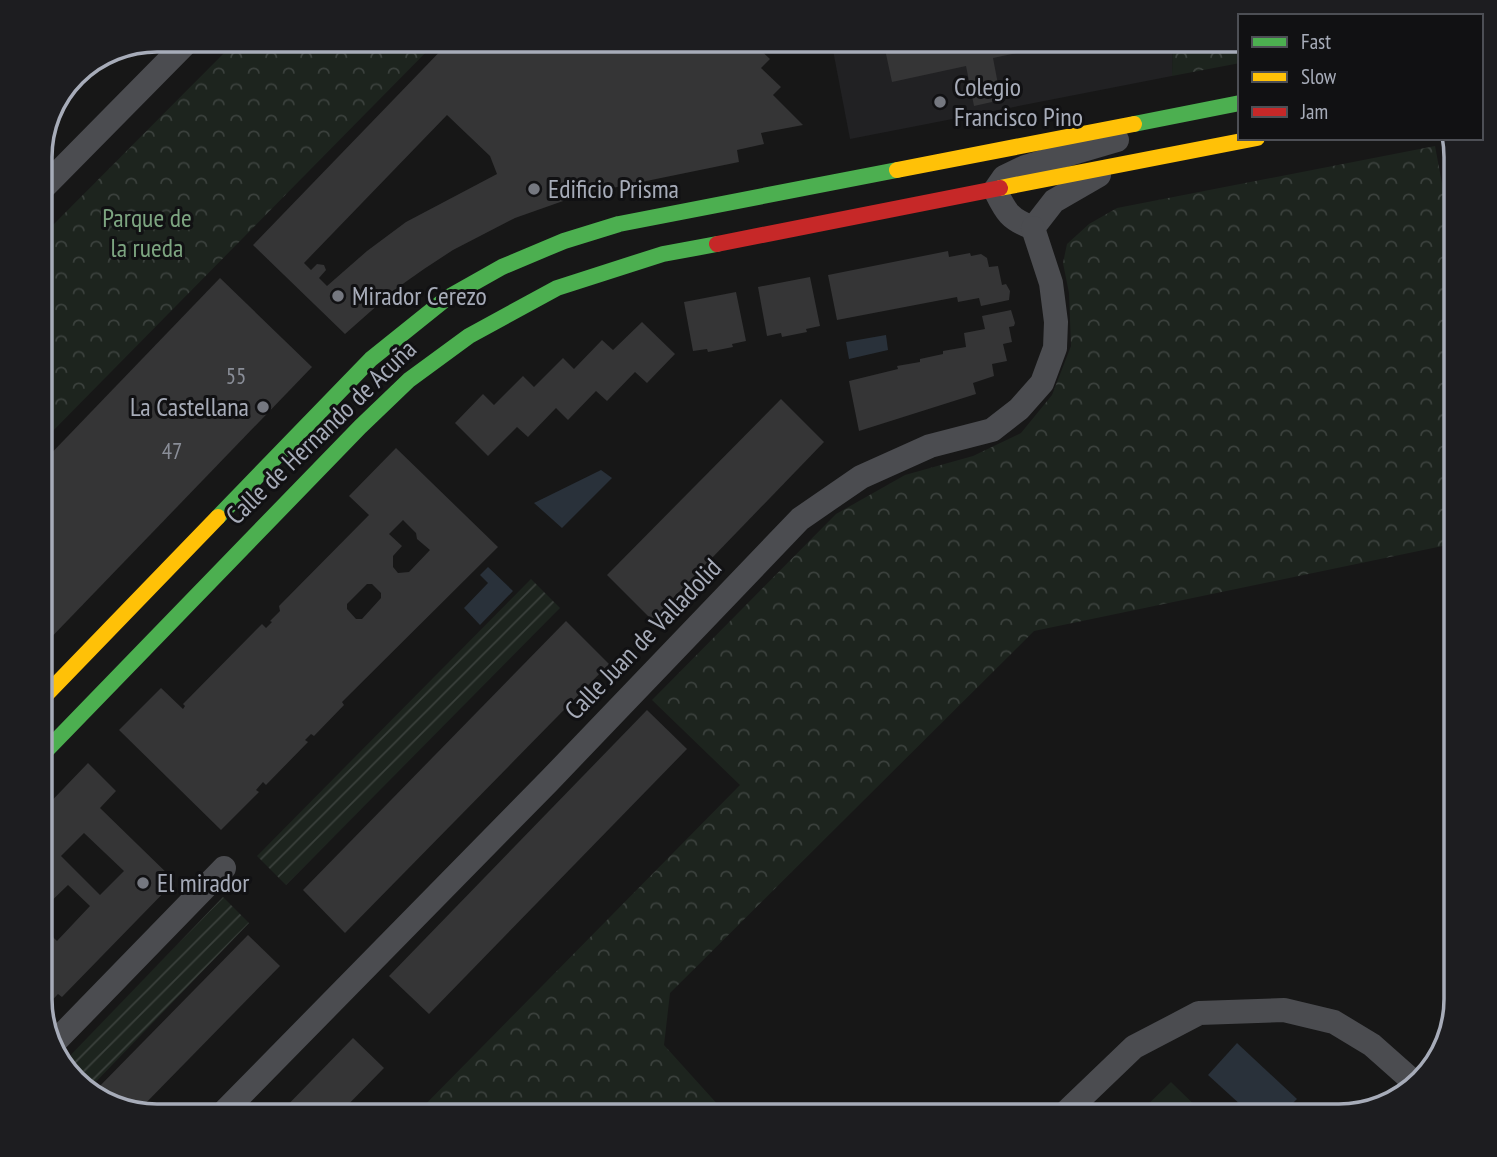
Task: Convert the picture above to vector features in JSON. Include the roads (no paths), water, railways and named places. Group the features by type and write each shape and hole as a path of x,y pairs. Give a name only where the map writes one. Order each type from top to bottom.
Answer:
{"street":[{"path":"53,178 176,53"},
{"name":"Calle de Hernando de Acuña","path":"53,688 371,359 447,298 502,267 564,241 619,224 1238,103"},
{"name":"Calle de Hernando de Acuña","path":"967,156 992,168 1032,174 1115,142 1140,122"},
{"name":"Calle de Hernando de Acuña","path":"53,744 360,427 410,380 469,336 557,288 663,254 995,190 1004,177 1115,166 1247,140"},
{"path":"995,190 1003,207 1015,221 1033,228 1054,201 1115,166"},
{"path":"1032,174 1054,201"},
{"name":"Calle Juan de Valladolid","path":"232,1104 528,803 800,519 861,477 930,446 992,430 1019,409 1042,383 1055,348 1056,322 1051,283 1033,228"},
{"path":"60,1037 225,868"},
{"path":"1075,1104 1134,1047 1199,1013 1284,1010 1334,1022 1372,1045 1409,1078"}],"place":[{"name":"Colegio Francisco Pino","path":"940,102"},
{"name":"Edificio Prisma","path":"534,189"},
{"name":"Mirador Cerezo","path":"338,296"},
{"name":"La Castellana","path":"263,407"},
{"name":"El mirador","path":"143,883"}],"park label":[{"name":"Parque de la rueda","path":"147,233"}]}
